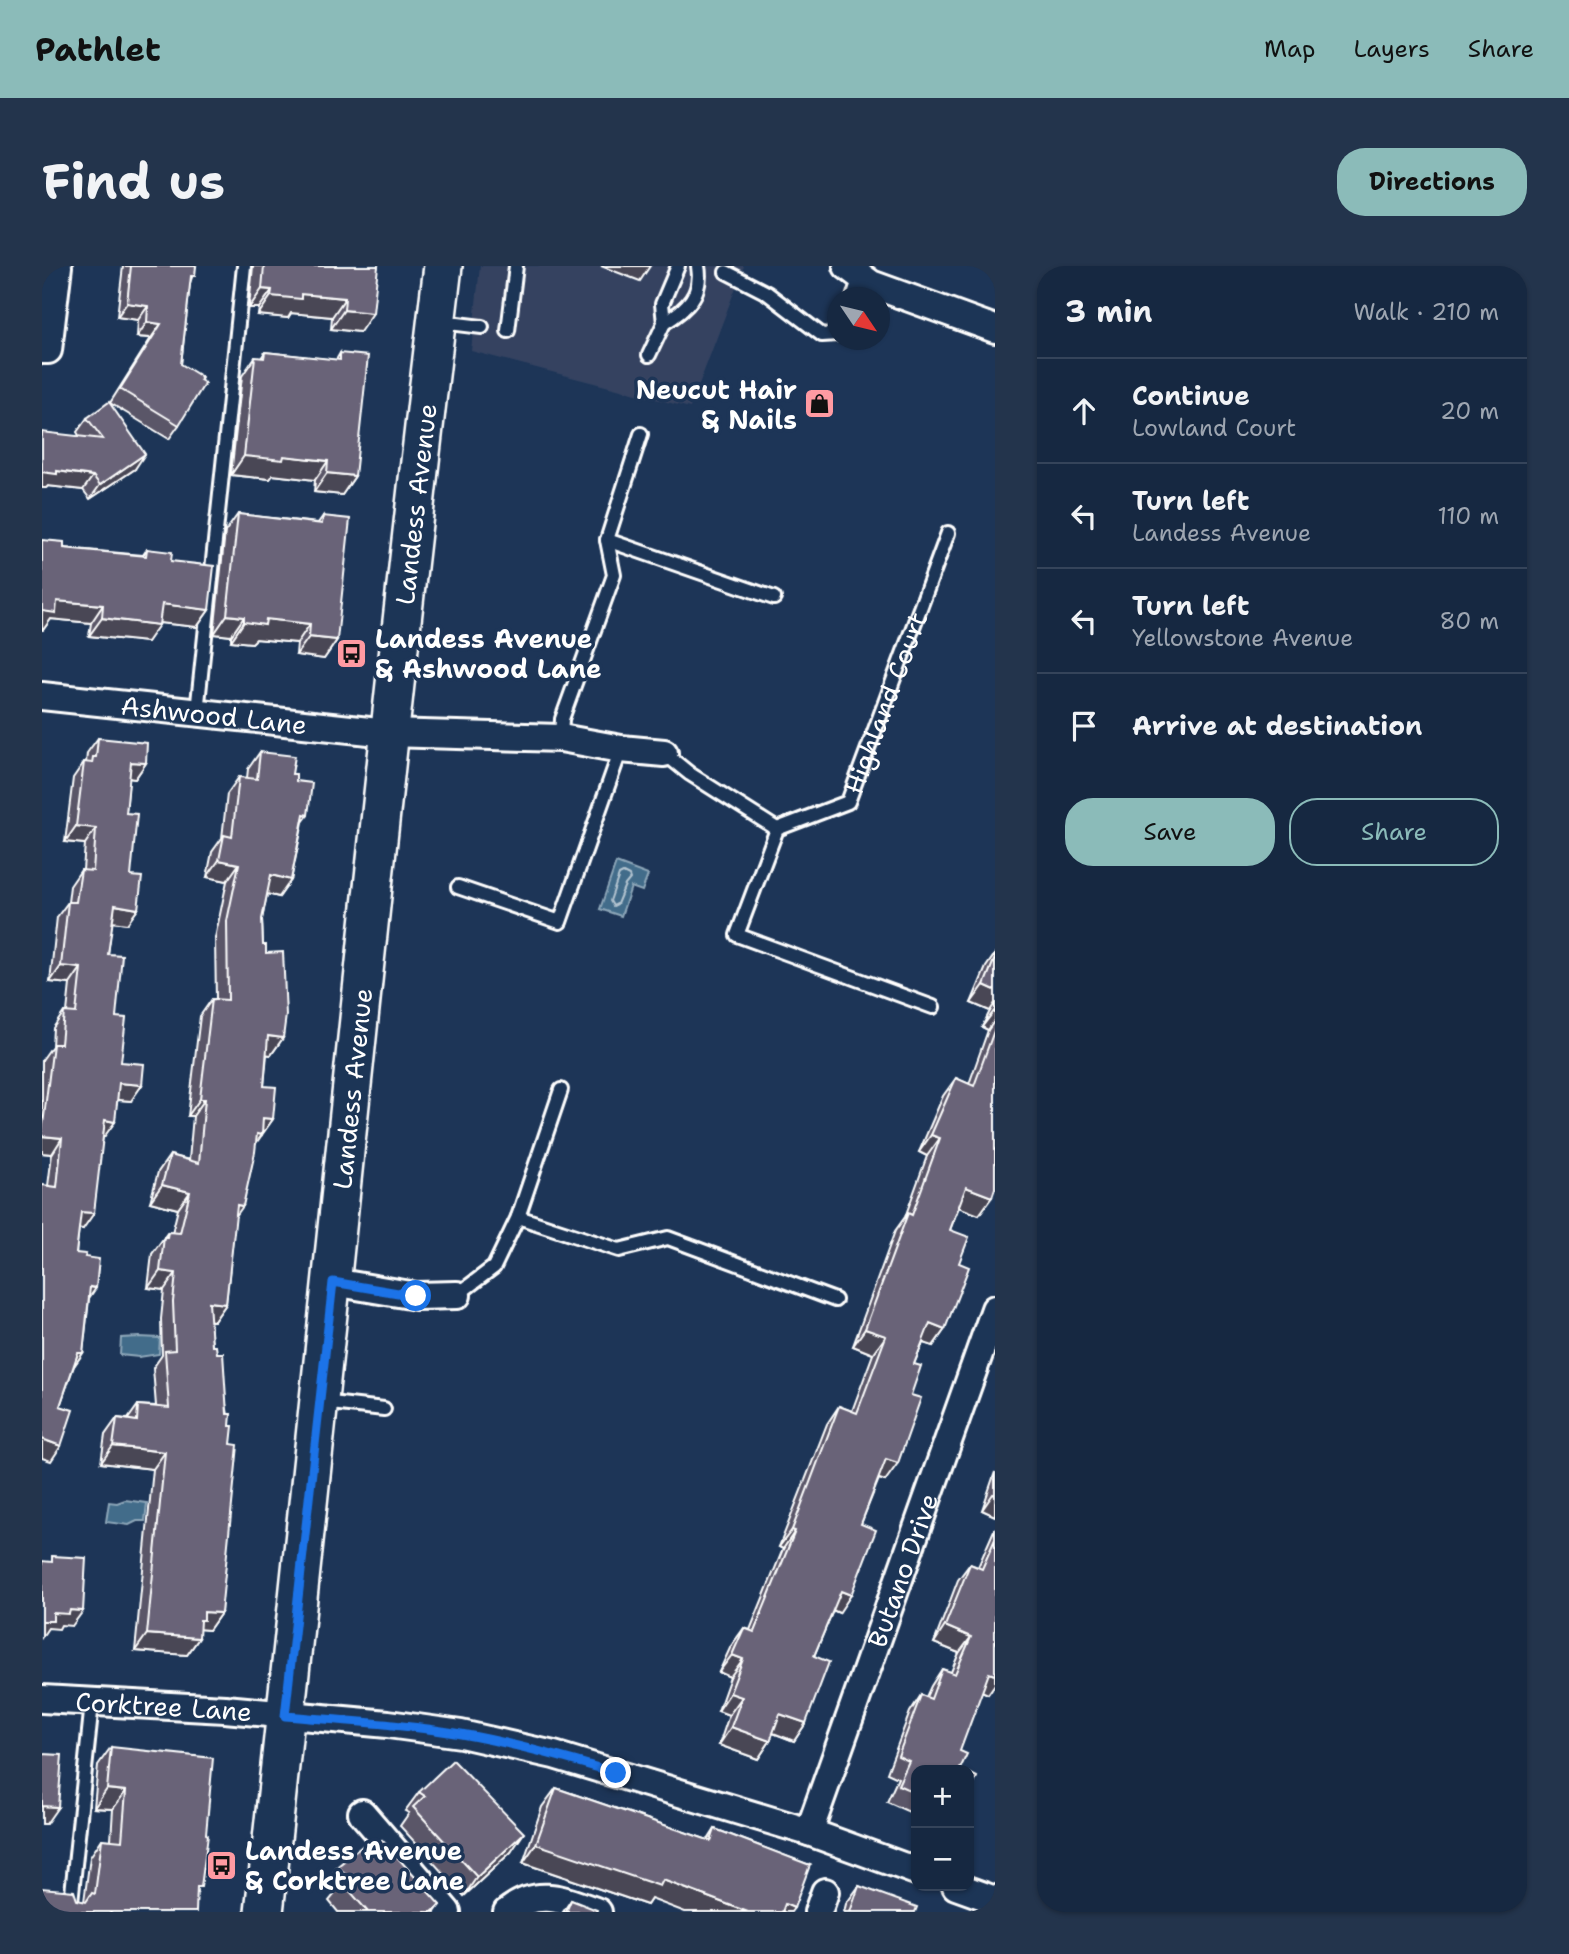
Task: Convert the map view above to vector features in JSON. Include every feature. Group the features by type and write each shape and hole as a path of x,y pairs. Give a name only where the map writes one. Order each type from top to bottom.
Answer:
{"main road":[{"name":"Landess Avenue","path":"264,1912 333,1282 388,733 443,266"}],"street":[{"path":"45,350 58,266"},
{"path":"856,276 871,284 995,329"},
{"name":"Ashwood Lane","path":"42,695 388,733"},
{"path":"388,733 561,738 621,749 664,753"},
{"path":"333,1282 416,1296 457,1296"},
{"name":"Butano Drive","path":"809,1832 995,1309"},
{"name":"Corktree Lane","path":"42,1699 225,1709 461,1734 554,1755 809,1832 911,1869"},
{"path":"362,1813 447,1912"},
{"path":"970,1891 995,1900"},
{"path":"507,1912 516,1904 535,1897 551,1898 598,1912"}],"lane":[{"path":"197,712 244,266"},
{"path":"508,331 516,266"},
{"path":"649,355 664,323 662,304 678,266"},
{"path":"664,323 683,312 694,297 700,281 698,266"},
{"path":"726,272 767,293 822,335 827,335"},
{"path":"436,321 482,327"},
{"path":"561,738 562,719 614,575 607,540 642,434"},
{"name":"Highland Court","path":"777,829 848,802 948,533"},
{"path":"607,540 774,598"},
{"path":"458,887 560,922 621,749"},
{"path":"664,753 690,774 777,829 737,935 933,1007"},
{"path":"457,1296 494,1267 518,1217 561,1090"},
{"path":"518,1217 619,1250 668,1238 835,1300"},
{"path":"318,1402 384,1409"},
{"path":"70,1912 92,1703"}],"shaded area":[{"path":"480,266 744,266 690,408 471,351"}],"water":[{"path":"616,863 648,875 642,891 631,887 621,916 600,909"},
{"path":"121,1338 160,1338 159,1354 139,1357 120,1355"},
{"path":"125,1500 147,1503 145,1521 129,1525 106,1522 109,1502"}],"building":[{"path":"131,266 196,266 195,276 191,276 181,364 202,377 200,380 205,383 179,425 120,389 161,324 147,322 148,306 127,303"},
{"path":"264,266 378,266 373,313 344,310 345,298 301,294 301,299 271,296 272,290 262,289"},
{"path":"265,352 340,360 340,353 368,356 355,476 327,473 328,461 284,456 283,460 244,456 255,357 264,358"},
{"path":"109,402 145,454 100,485 93,476 57,471 57,474 42,472 42,432 103,439 87,418"},
{"path":"238,514 322,524 323,516 350,519 337,640 309,637 310,624 266,619 265,625 244,622 244,617 227,615"},
{"path":"42,540 64,542 64,548 146,556 147,549 172,552 171,561 214,566 209,610 162,604 159,625 102,618 103,605 57,601 56,613 42,611"},
{"path":"98,738 147,743 146,763 131,762 126,813 137,814 131,876 142,877 138,909 115,905 108,954 122,955 116,1017 126,1018 121,1062 144,1064 142,1085 119,1083 115,1122 105,1120 94,1213 81,1212 76,1253 99,1259 96,1288 90,1287 83,1353 78,1353 60,1406 73,1410 61,1446 42,1439 42,1185 57,1187 62,1138 42,1136 42,1133 53,1044 61,1044 64,1012 76,1013 81,968 61,966 68,902 76,902 81,870 93,871 96,828 76,826 84,762 92,763 93,757 96,757"},
{"path":"260,752 295,756 292,774 296,774 296,781 312,783 308,815 304,814 291,880 271,875 262,919 266,953 283,952 286,1015 283,1038 268,1036 264,1086 276,1087 273,1119 263,1118 262,1135 257,1134 243,1206 237,1205 226,1304 209,1302 212,1346 216,1346 217,1353 223,1353 227,1414 231,1414 230,1426 233,1426 231,1444 238,1445 221,1613 204,1612 204,1620 200,1620 199,1638 147,1634 165,1452 113,1446 117,1418 137,1421 138,1405 169,1408 165,1351 175,1350 173,1302 176,1273 160,1271 164,1237 167,1237 168,1232 180,1233 190,1192 162,1185 170,1155 199,1163 205,1099 200,1099 212,999 228,1000 227,921 239,864 219,860 224,835 232,837 239,777 257,779"},
{"path":"995,958 995,990 984,985"},
{"path":"995,1028 995,1188 992,1197 966,1187 950,1230 969,1237 959,1263 969,1267 945,1329 930,1323 914,1364 921,1366 911,1395 921,1398 898,1463 886,1459 861,1524 876,1530 851,1595 841,1591 814,1656 829,1662 806,1723 780,1714 770,1741 731,1727 742,1697 730,1693 743,1659 732,1655 744,1628 754,1632 795,1531 792,1530 839,1406 857,1413 886,1336 865,1329 908,1213 912,1215 940,1138 931,1135 956,1078 974,1086"},
{"path":"995,1539 995,1675 989,1673 960,1751 967,1754 962,1765 911,1765 911,1791 898,1785 909,1761 898,1756 921,1695 931,1699 942,1669 955,1674 971,1637 945,1626 970,1564 982,1569"},
{"path":"52,1556 86,1558 83,1611 53,1613 53,1621 42,1621 42,1561 52,1562"},
{"path":"111,1747 213,1758 208,1835 201,1887 197,1887 196,1912 42,1912 42,1888 74,1891 77,1900 86,1902 92,1893 95,1894 102,1839 122,1841 126,1791 107,1789"},
{"path":"42,1754 62,1755 58,1807 42,1806"},
{"path":"453,1760 524,1833 477,1877 413,1807 425,1796 419,1792"},
{"path":"556,1788 711,1841 715,1829 810,1865 794,1908 785,1904 782,1912 748,1912 663,1880 660,1886 536,1844"},
{"path":"382,1840 440,1905 432,1912 368,1912 342,1882 348,1878 338,1866 366,1843 371,1850"},
{"path":"859,1886 917,1907 915,1912 850,1912"},
{"path":"571,1900 597,1910 566,1912"}],"place":[{"name":"Neucut Hair & Nails","path":"820,404"},
{"name":"Landess Avenue & Ashwood Lane","path":"352,653"},
{"name":"Landess Avenue & Corktree Lane","path":"222,1865"}],"route":[{"path":"416,1296 333,1282 285,1716 388,1724 461,1734 554,1755 616,1773"}]}
